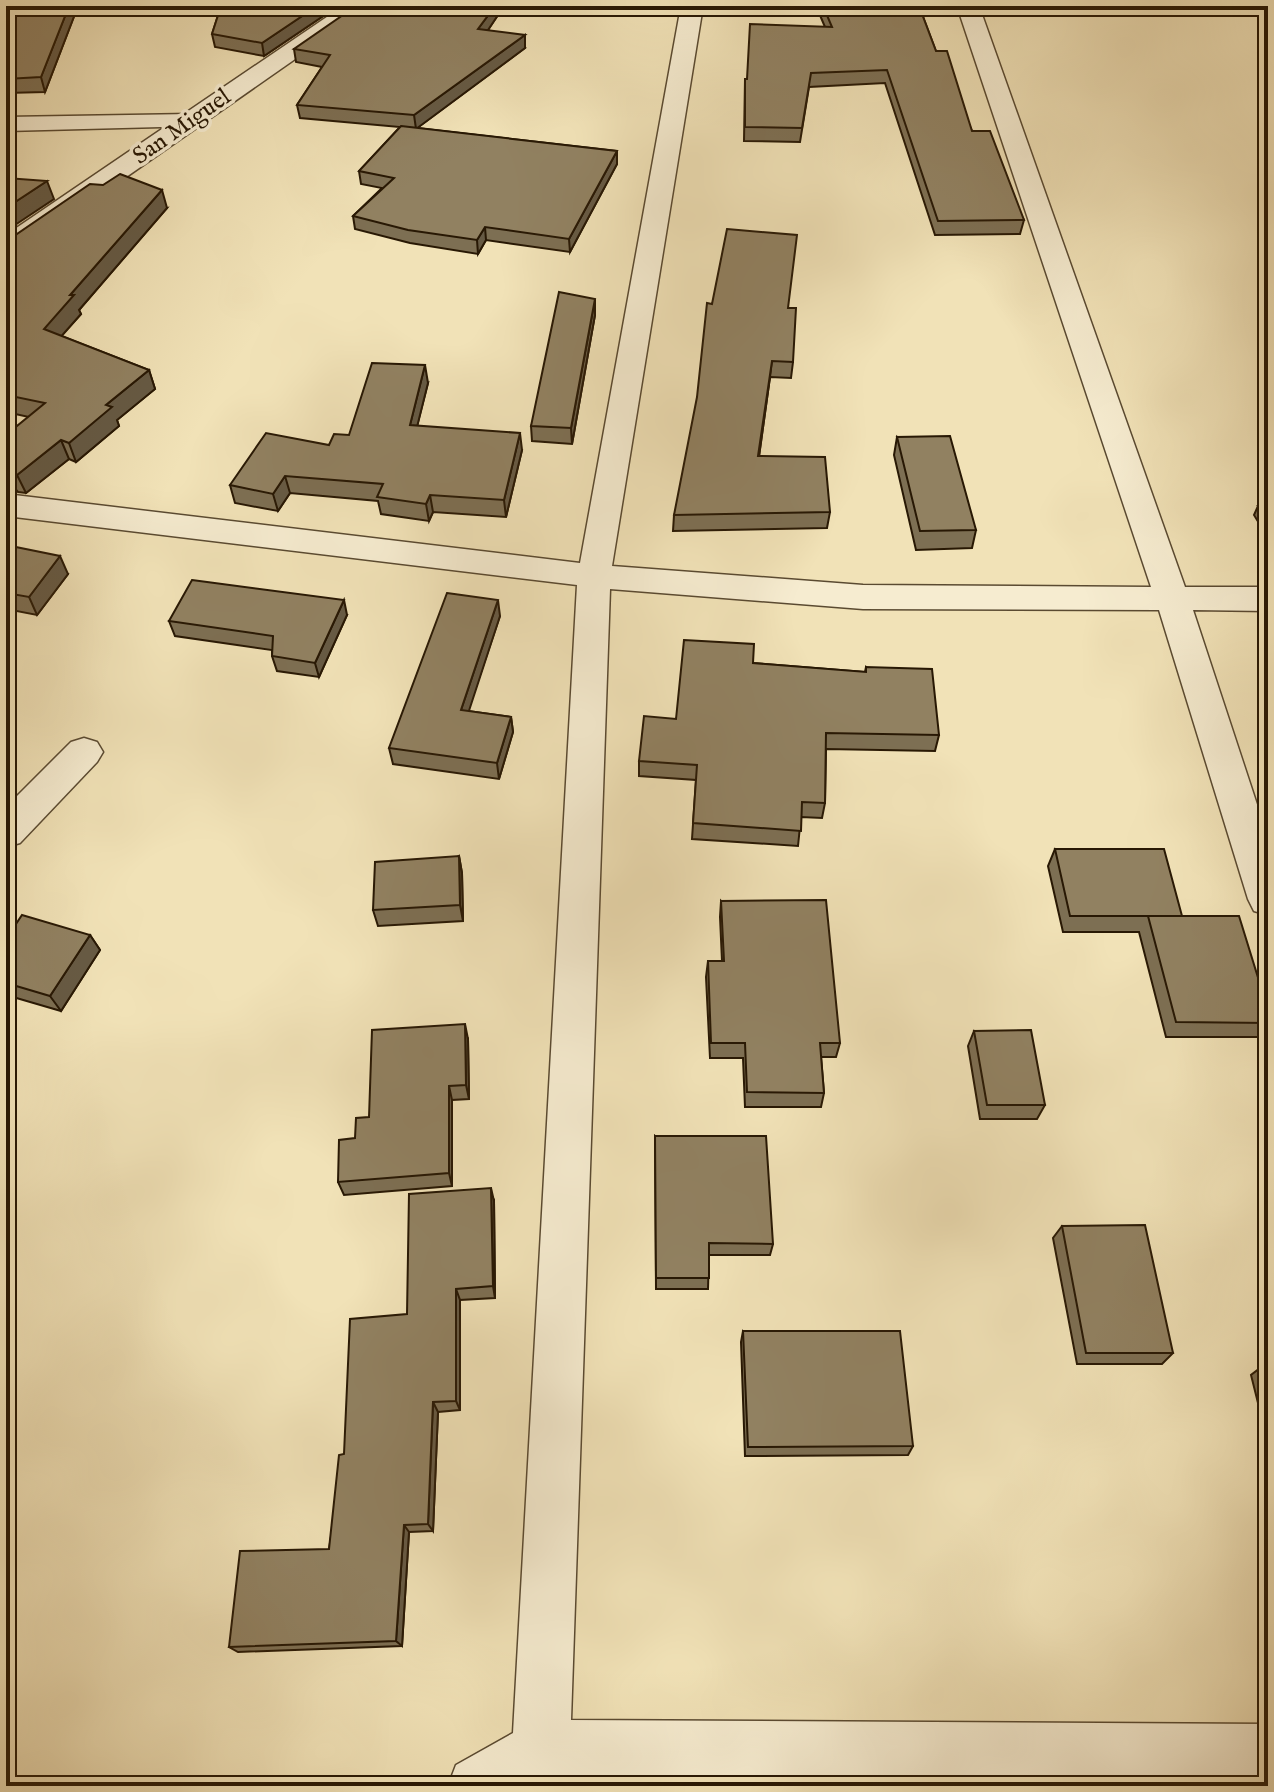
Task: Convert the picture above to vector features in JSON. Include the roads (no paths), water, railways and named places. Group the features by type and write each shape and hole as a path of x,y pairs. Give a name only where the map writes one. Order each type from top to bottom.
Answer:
{"street":[{"name":"San Miguel","path":"6,248 359,6"},
{"path":"558,1768 594,576 692,6"},
{"path":"968,6 1172,599 1268,899"},
{"path":"6,124 191,121"},
{"path":"6,505 594,576 863,597 1268,599"},
{"path":"6,832 84,752"},
{"path":"477,1786 558,1768 1268,1753"}]}
